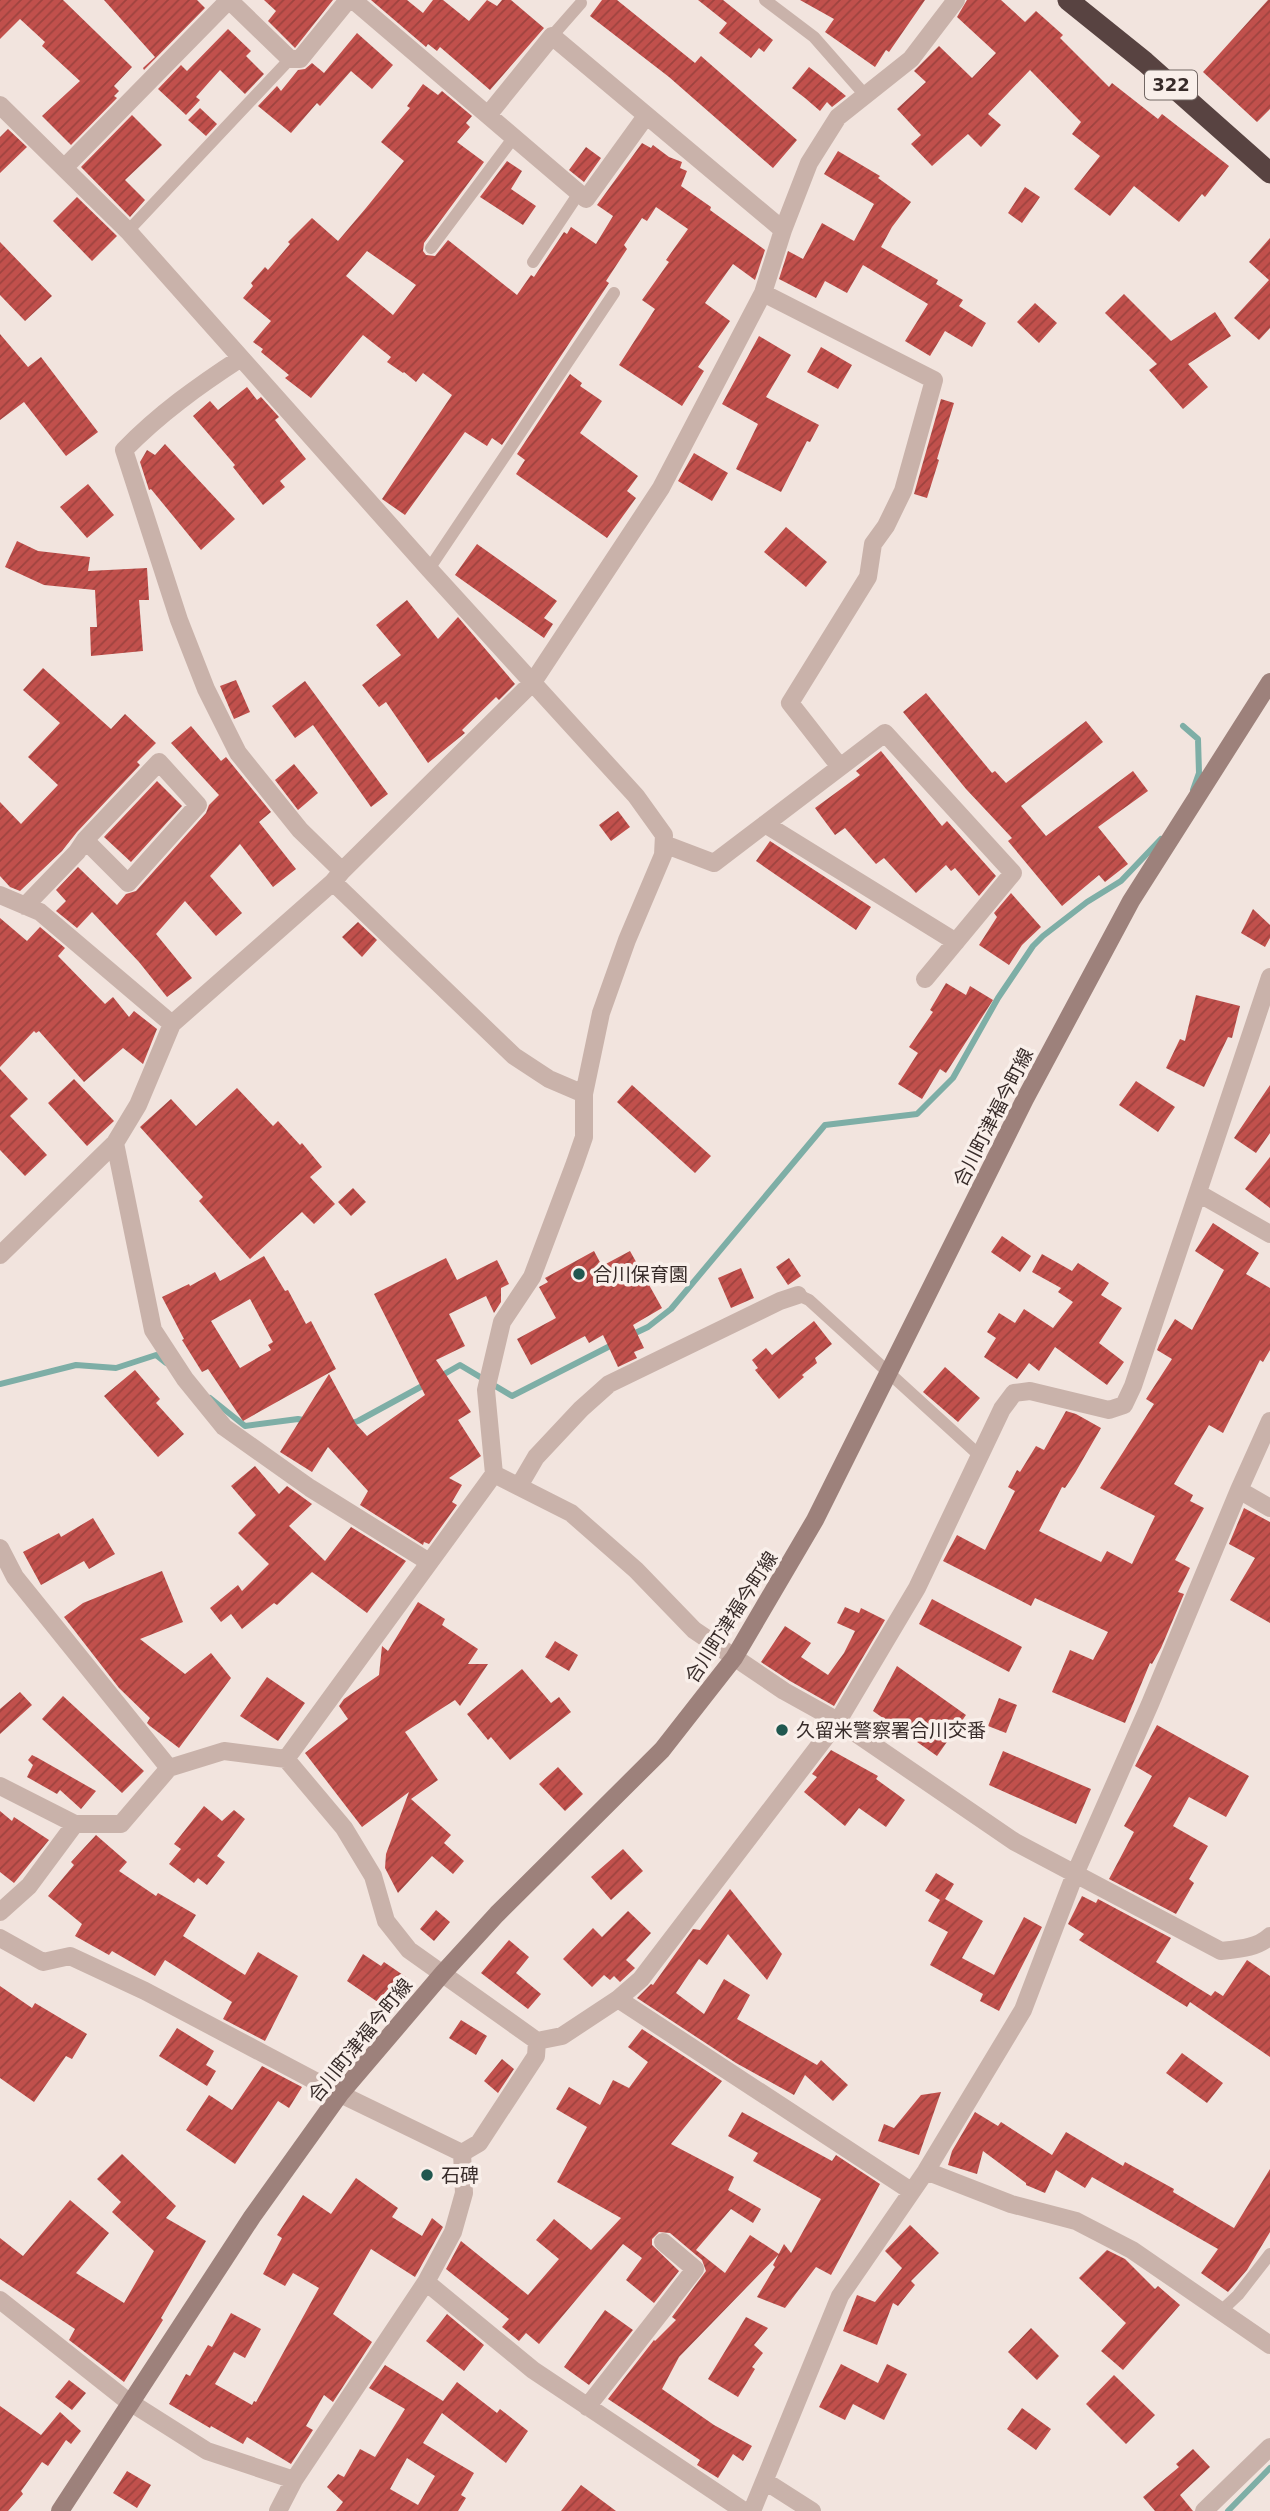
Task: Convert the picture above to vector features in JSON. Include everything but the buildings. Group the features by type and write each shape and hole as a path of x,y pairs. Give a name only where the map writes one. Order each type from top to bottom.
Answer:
{"highway":[{"name":"322","path":"1069,0 1145,62 1270,173"}],"street":[{"path":"64,168 229,0 290,60 300,59 351,0 586,199 646,116"},
{"path":"0,1255 115,1143 138,1105 172,1024 338,877 533,682 661,488 763,293 783,230 809,163 838,117 911,59 956,0"},
{"path":"488,115 552,36 783,230"},
{"path":"0,105 128,231 429,569 636,796 664,835 663,855 627,940 601,1013 584,1094 584,1137 532,1277 502,1322 486,1390 494,1474 286,1759"},
{"path":"763,293 934,380 902,491 886,526 873,544 868,577 790,703 840,767"},
{"path":"241,358 194,388 149,424 124,450 179,620 206,689 238,753 338,877 513,1056 549,1079 584,1094"},
{"name":"合川町津福今町線","path":"60,2511 253,2217 340,2094 443,1973 543,1868 662,1750 734,1658 815,1520 1025,1099 1131,901 1270,683"},
{"path":"664,844 714,863 885,733 1013,873 925,979"},
{"path":"25,906 77,852 85,840 159,762 198,805 128,883 85,840"},
{"path":"765,824 956,942"},
{"path":"0,895 40,912 172,1024"},
{"path":"0,1786 75,1824 121,1824 169,1768 224,1751 286,1759 344,1828 373,1876 386,1921 409,1950 537,2040 562,2036 618,1999 641,1979 838,1721 917,1588 979,1455 1002,1409 1014,1393 1030,1391 1109,1410 1124,1405 1133,1386 1270,979"},
{"path":"115,1143 153,1330 185,1379 224,1427 310,1488 429,1562"},
{"path":"1198,1192 1270,1234"},
{"path":"519,1486 536,1457 581,1409 609,1384 797,1295"},
{"path":"752,2511 840,2295 926,2171 1023,2010 1075,1874 1270,1421"},
{"path":"494,1474 571,1513 636,1570 694,1630 785,1691 838,1721 1015,1842 1221,1951 1238,1950 1262,1943 1270,1936"},
{"path":"1239,1490 1270,1508"},
{"path":"0,1548 15,1577 169,1768"},
{"path":"0,1912 29,1886 75,1824"},
{"path":"0,1938 43,1962 69,1956 145,1991 340,2094 462,2153"},
{"path":"618,1999 911,2190"},
{"path":"462,2153 479,2143 536,2056 537,2040"},
{"path":"278,2511 293,2480 426,2281 453,2232 464,2193 462,2153"},
{"path":"926,2171 1011,2204 1076,2221 1132,2250 1270,2345"},
{"path":"587,2406 695,2269 663,2242"},
{"path":"426,2281 533,2370 744,2511"},
{"path":"0,2300 132,2403 207,2451 293,2480"},
{"path":"1204,2511 1270,2447"},
{"path":"765,2481 812,2511"}],"lane":[{"path":"765,0 814,37 865,95"},
{"path":"552,36 580,3"},
{"path":"128,231 290,60"},
{"path":"430,248 514,137"},
{"path":"533,262 579,193"},
{"path":"429,569 614,293"},
{"path":"797,1295 809,1300 979,1455"},
{"path":"1220,2312 1238,2295 1270,2254"}],"waterway":[{"path":"1183,726 1198,739 1199,773 1193,790"},
{"path":"629,1336 648,1327 671,1309 825,1125 917,1114 953,1078 998,998 1033,946 1087,902 1121,881 1161,839"},
{"path":"439,1377 460,1365 512,1396 614,1344"},
{"path":"0,1384 76,1365 116,1368 156,1355 166,1363"},
{"path":"349,1424 426,1384"},
{"path":"210,1398 245,1426 298,1419 308,1421"},
{"path":"1228,2511 1270,2468"}],"place":[{"name":"合川保育園","path":"579,1274"},
{"name":"久留米警察署合川交番","path":"782,1730"},
{"name":"石碑","path":"427,2175"}]}
